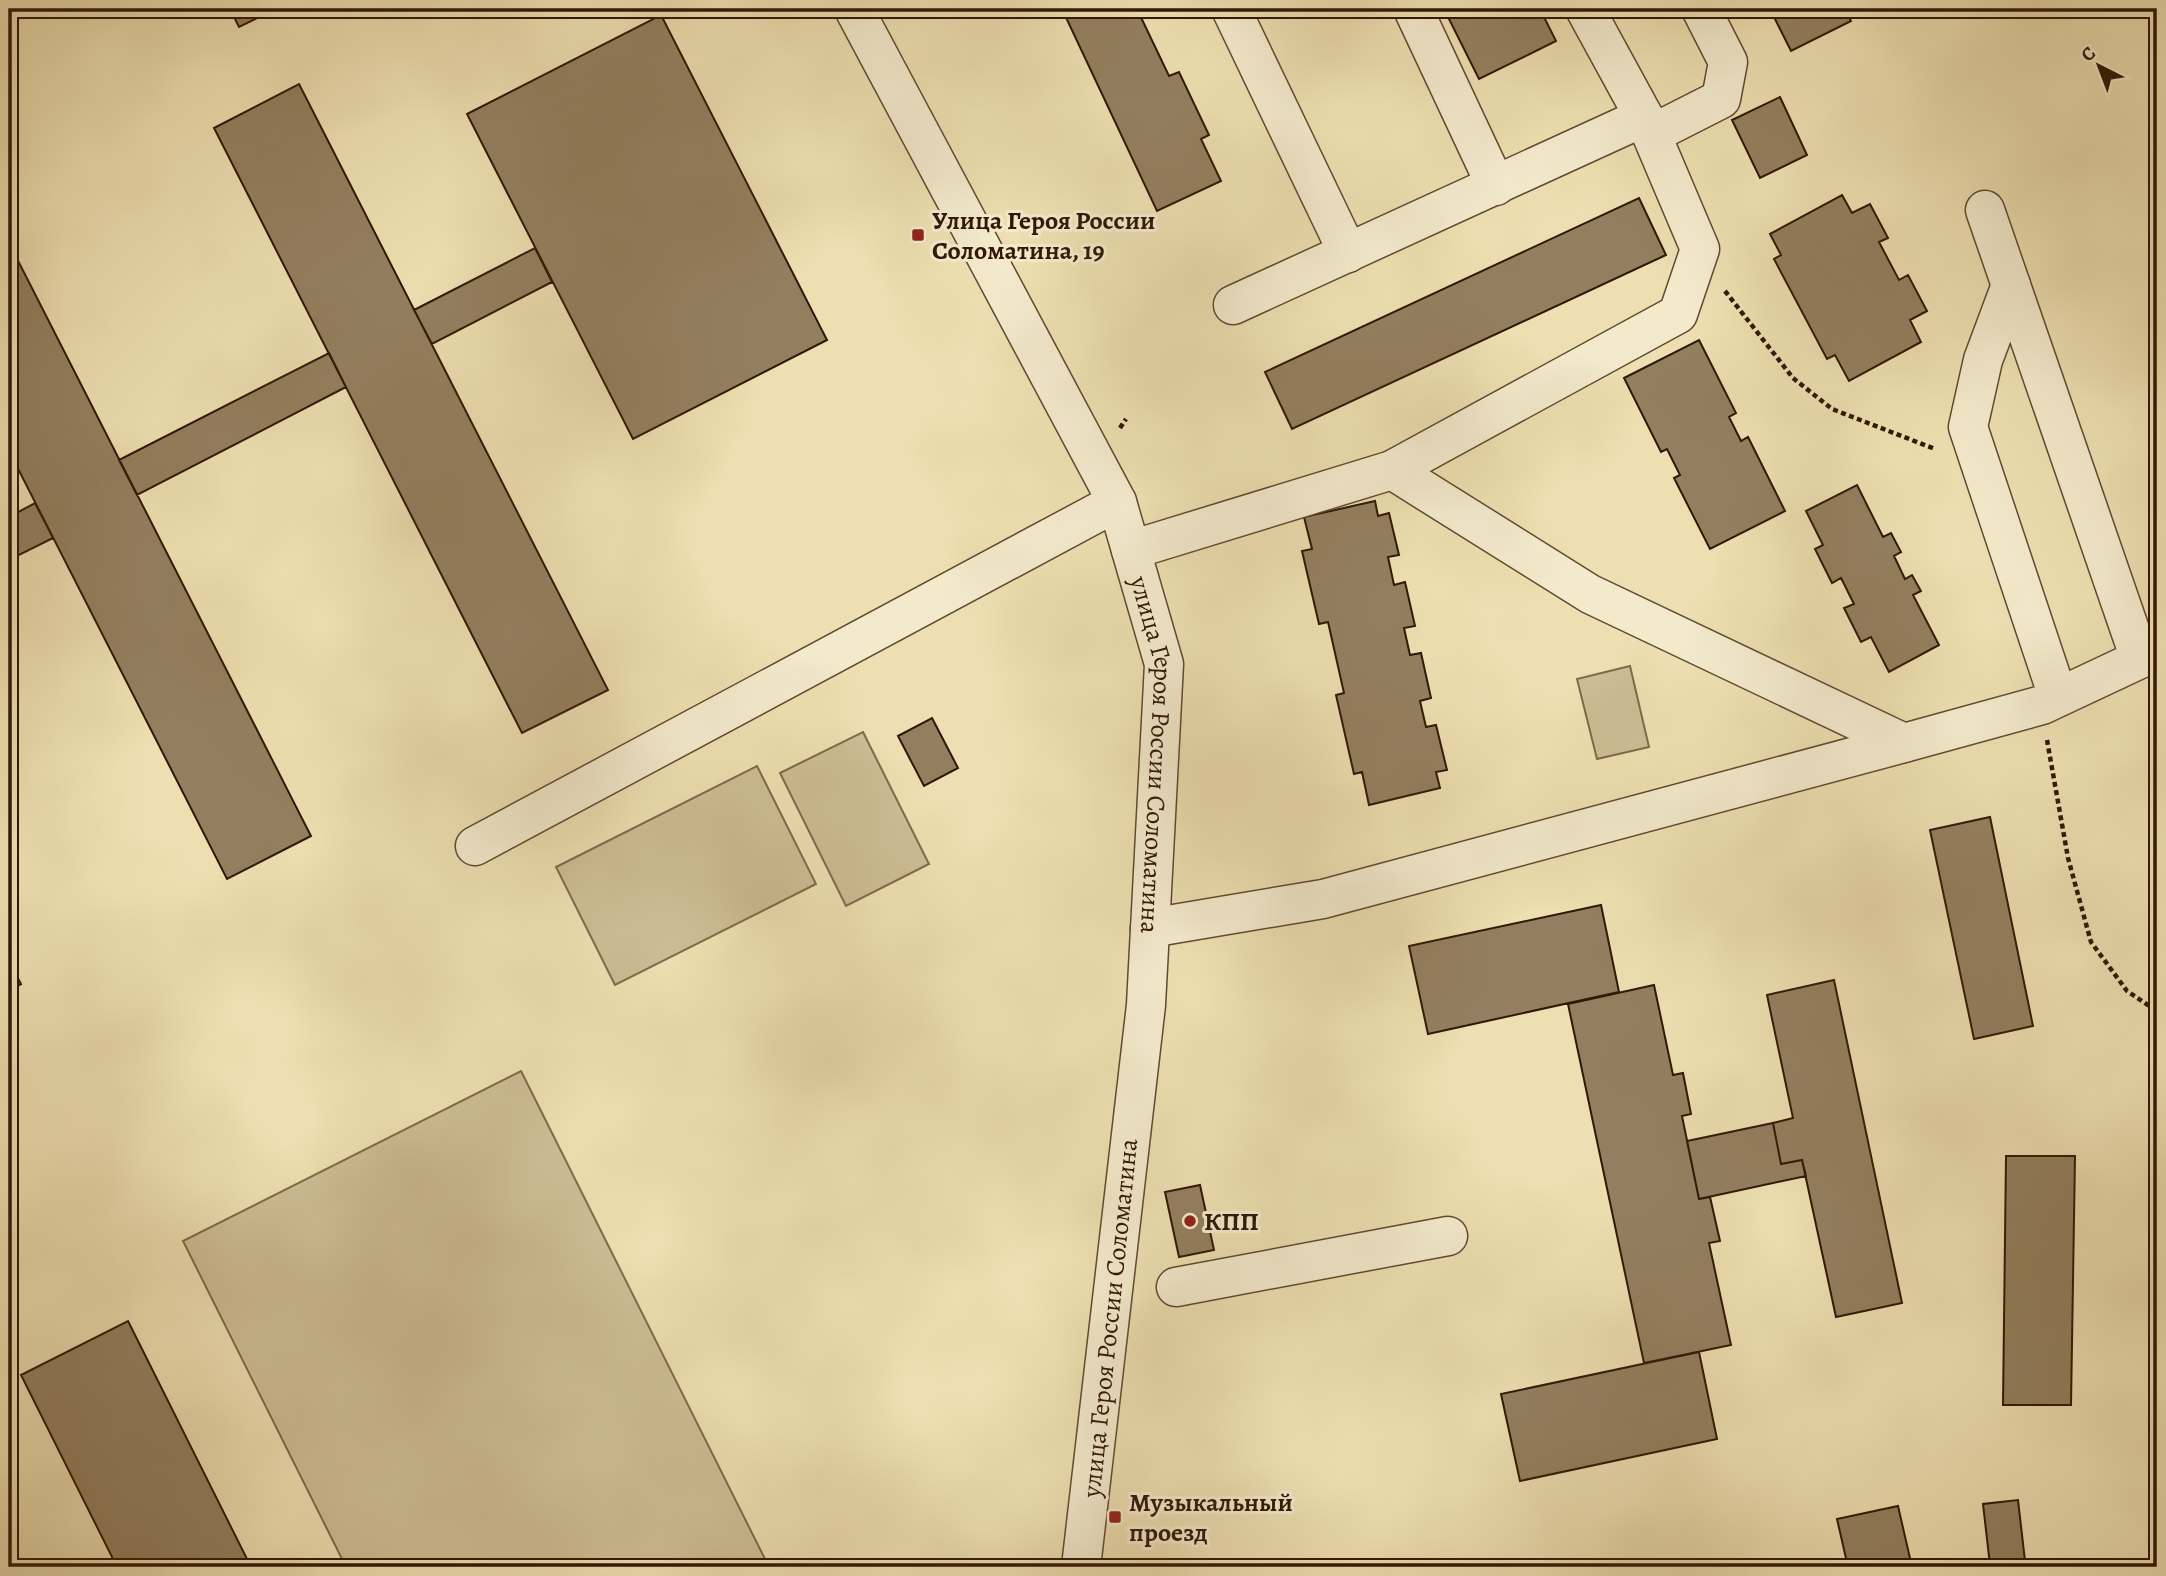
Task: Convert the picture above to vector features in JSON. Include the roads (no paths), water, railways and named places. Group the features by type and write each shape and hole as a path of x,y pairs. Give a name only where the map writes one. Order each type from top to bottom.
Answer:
{"street":[{"name":"улица Героя России Соломатина","path":"854,9 1116,502 1164,664 1146,1005 1081,1567"},
{"path":"1231,9 1348,253"},
{"path":"1413,9 1496,186"},
{"path":"1131,550 1392,470 1678,313 1700,248 1648,125 1585,9"},
{"path":"1233,305 1496,186 1721,99 1728,62 1701,9"},
{"path":"1150,928 1322,899 1904,743 2050,701 2140,659 1985,211"},
{"path":"2011,285 1983,360 1968,427 2050,701"},
{"path":"1392,470 1590,593 1904,743"},
{"path":"475,846 1116,502"},
{"path":"1176,1287 1448,1236"}],"place":[{"name":"Улица Героя России Соломатина, 19","path":"918,235"},
{"name":"КПП","path":"1190,1221"},
{"name":"Музыкальный проезд","path":"1115,1517"}]}
